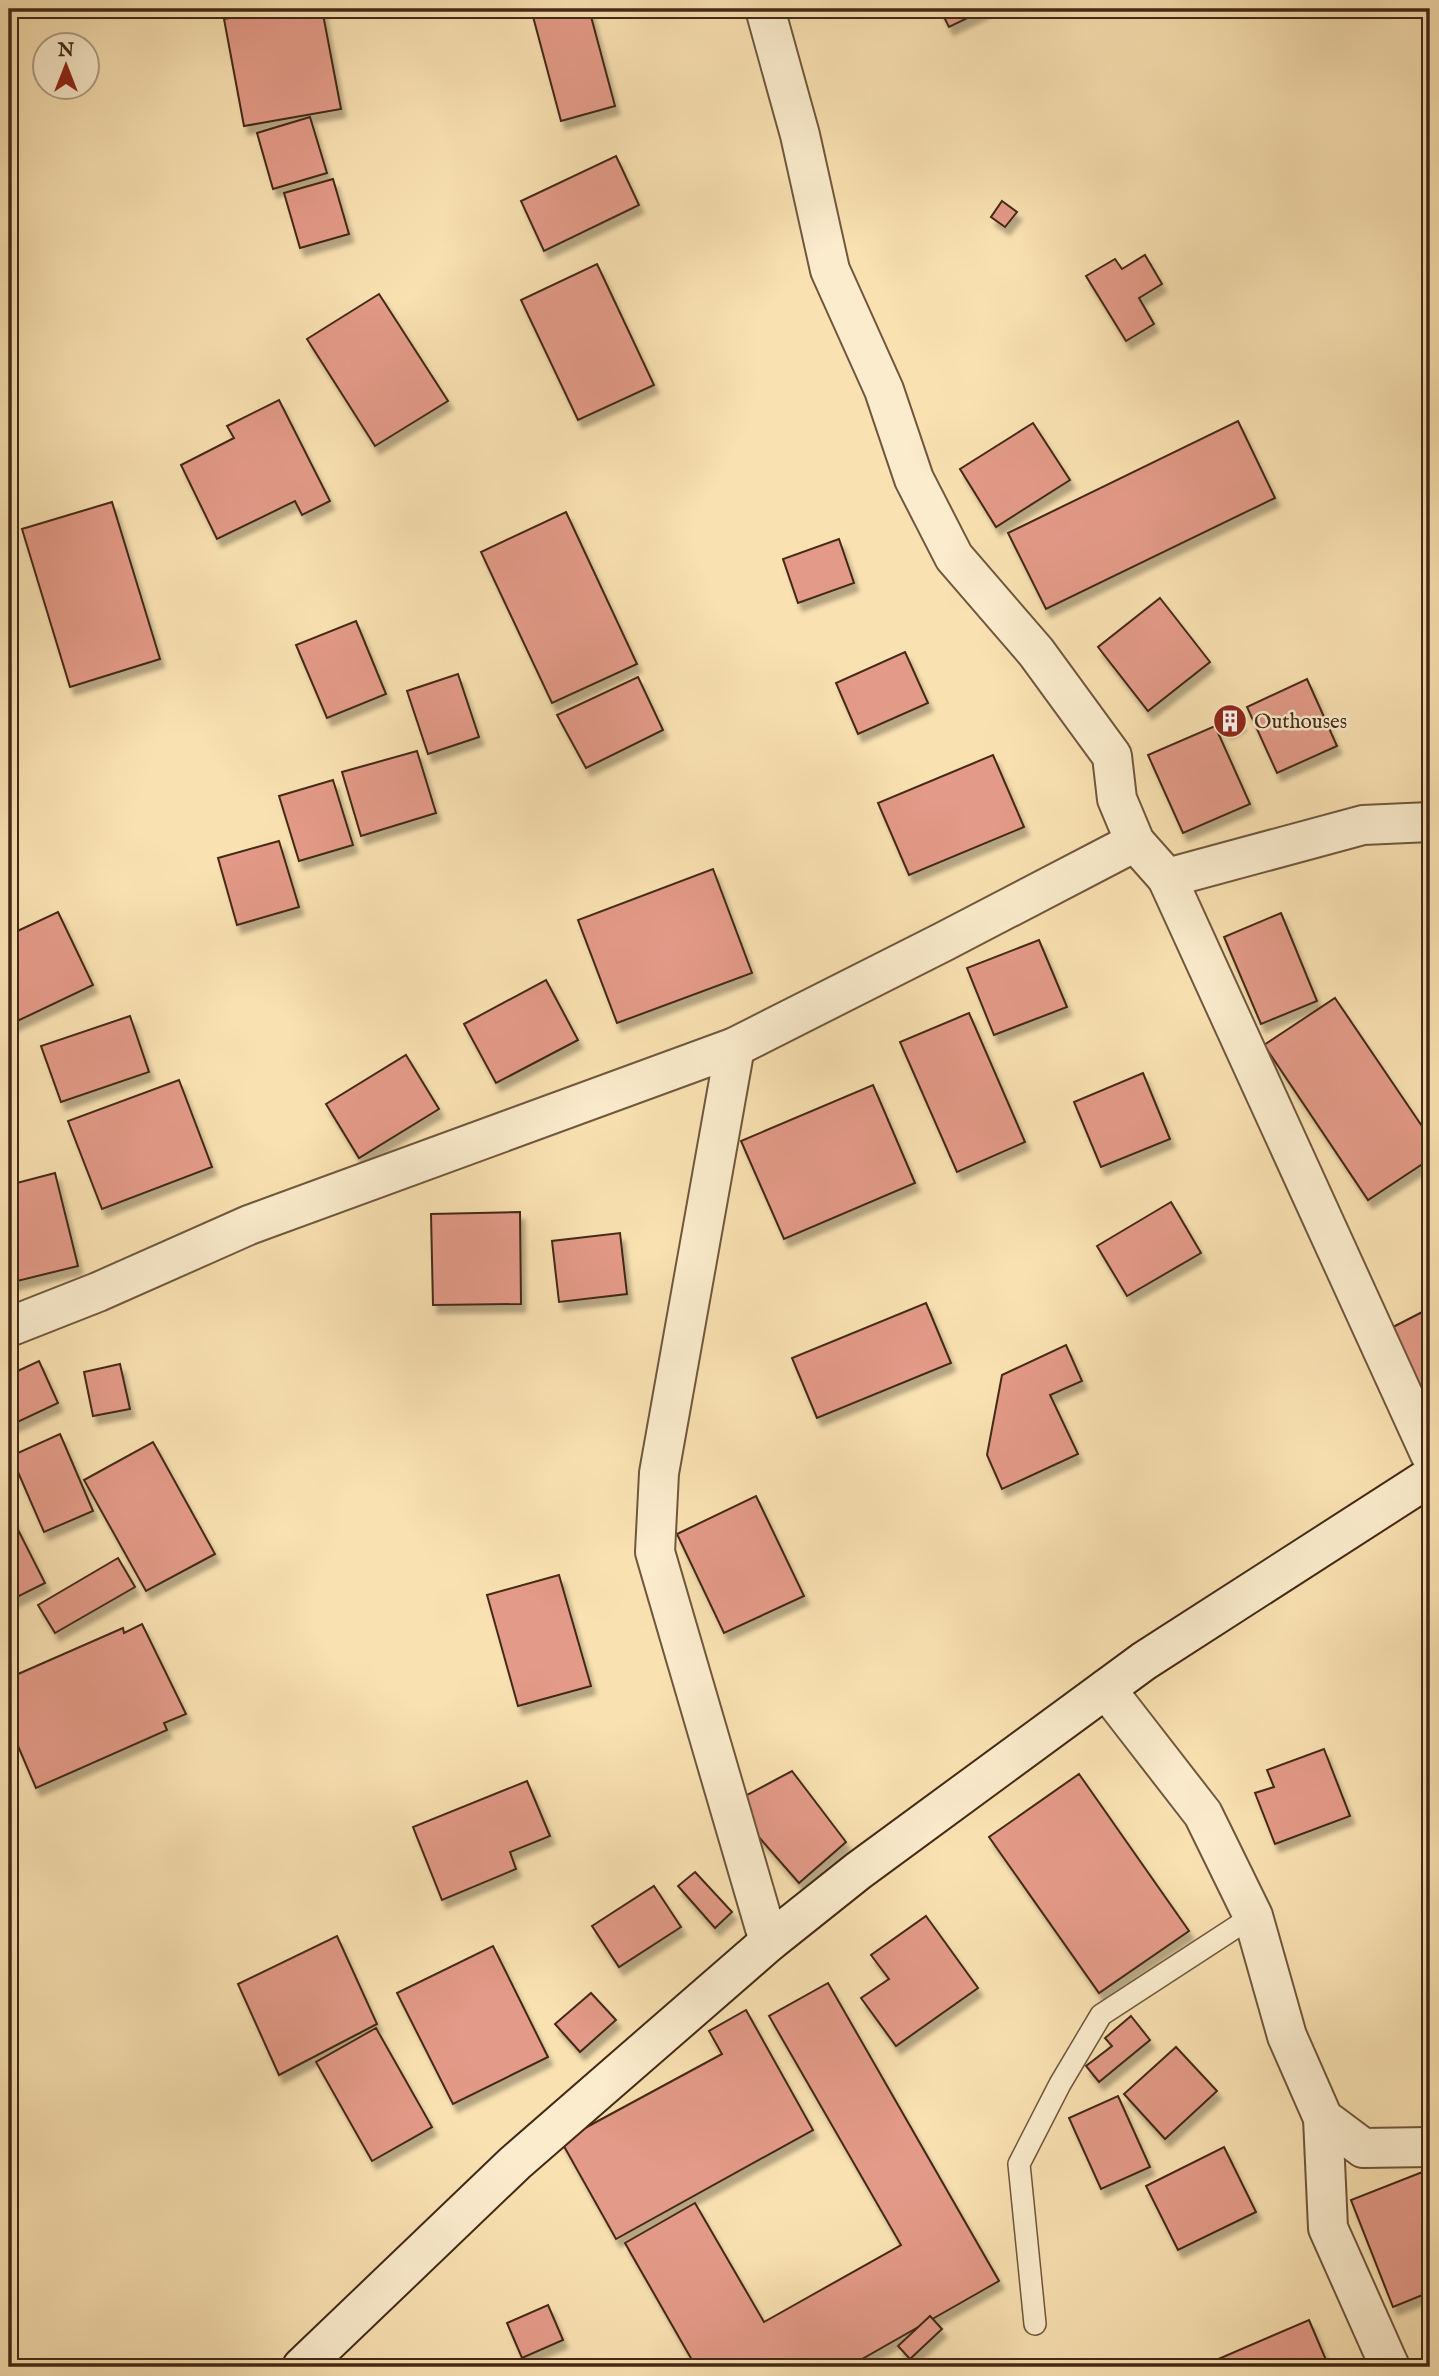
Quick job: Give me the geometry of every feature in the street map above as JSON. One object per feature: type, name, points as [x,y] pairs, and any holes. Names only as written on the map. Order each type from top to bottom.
[{"type":"street","points":[[765,9],[800,135],[831,270],[884,390],[914,479],[954,557],[1036,652],[1112,756],[1117,799],[1135,842],[1167,878],[1430,1454]]},
{"type":"street","points":[[1167,878],[1363,825],[1430,822]]},
{"type":"street","points":[[9,1327],[98,1292],[249,1225],[735,1047],[943,943],[1135,842]]},
{"type":"street","points":[[735,1047],[659,1474],[655,1552],[769,1942]]},
{"type":"street","points":[[302,2367],[516,2163],[769,1942],[869,1863],[1144,1661],[1430,1477]]},
{"type":"street","points":[[1106,1689],[1203,1814],[1253,1916],[1287,2036],[1323,2118],[1328,2228],[1390,2367]]},
{"type":"street","points":[[1323,2118],[1363,2148],[1430,2147]]},
{"type":"lane","points":[[1035,2324],[1019,2164],[1060,2084],[1101,2015],[1253,1916]]},
{"type":"building","points":[[278,9],[322,9],[341,109],[244,126],[224,19]]},
{"type":"building","points":[[531,9],[589,9],[615,106],[561,121]]},
{"type":"building","points":[[940,9],[986,9],[949,27]]},
{"type":"building","points":[[310,117],[327,173],[273,189],[257,133]]},
{"type":"building","points":[[616,156],[639,205],[544,251],[521,201]]},
{"type":"building","points":[[333,179],[349,234],[300,248],[284,193]]},
{"type":"building","points":[[1002,201],[1017,212],[1005,227],[991,217]]},
{"type":"building","points":[[1145,255],[1162,284],[1139,298],[1154,324],[1126,341],[1086,276],[1115,259],[1122,269]]},
{"type":"building","points":[[597,264],[654,385],[578,420],[521,300]]},
{"type":"building","points":[[379,294],[448,401],[375,446],[307,339]]},
{"type":"building","points":[[279,400],[330,501],[302,515],[295,501],[217,539],[181,465],[234,438],[227,426]]},
{"type":"building","points":[[1238,421],[1275,498],[1046,609],[1008,533]]},
{"type":"building","points":[[1033,423],[1070,480],[996,527],[960,469]]},
{"type":"building","points":[[112,502],[160,659],[70,687],[22,529]]},
{"type":"building","points":[[566,512],[637,664],[552,703],[481,552]]},
{"type":"building","points":[[839,539],[854,583],[798,603],[783,559]]},
{"type":"building","points":[[1160,598],[1210,662],[1148,711],[1098,647]]},
{"type":"building","points":[[356,621],[386,694],[327,718],[296,645]]},
{"type":"building","points":[[905,652],[928,703],[858,734],[836,683]]},
{"type":"building","points":[[458,674],[479,737],[428,754],[407,691]]},
{"type":"building","points":[[638,677],[663,730],[586,768],[557,715]]},
{"type":"building","points":[[1307,679],[1337,746],[1277,773],[1247,707]]},
{"type":"building","name":"Outhouses","points":[[1234,712],[1241,723],[1226,731],[1219,719]]},
{"type":"building","points":[[1215,726],[1250,804],[1183,833],[1148,755]]},
{"type":"building","points":[[417,751],[436,813],[361,836],[342,772]]},
{"type":"building","points":[[993,755],[1024,827],[909,875],[878,803]]},
{"type":"building","points":[[333,780],[353,845],[299,861],[279,796]]},
{"type":"building","points":[[279,841],[299,907],[237,925],[218,858]]},
{"type":"building","points":[[713,869],[752,973],[617,1023],[578,920]]},
{"type":"building","points":[[58,912],[93,985],[9,1025],[9,935]]},
{"type":"building","points":[[1281,913],[1317,1001],[1261,1024],[1224,937]]},
{"type":"building","points":[[1039,940],[1067,1007],[994,1035],[967,968]]},
{"type":"building","points":[[546,980],[578,1040],[496,1083],[464,1024]]},
{"type":"building","points":[[1335,998],[1430,1138],[1430,1159],[1368,1200],[1264,1045]]},
{"type":"building","points":[[969,1013],[1025,1142],[957,1172],[900,1042]]},
{"type":"building","points":[[130,1016],[149,1072],[61,1102],[41,1046]]},
{"type":"building","points":[[406,1055],[439,1109],[359,1158],[326,1104]]},
{"type":"building","points":[[1143,1073],[1170,1139],[1101,1167],[1074,1102]]},
{"type":"building","points":[[179,1080],[212,1167],[102,1209],[68,1121]]},
{"type":"building","points":[[873,1085],[915,1183],[784,1239],[741,1141]]},
{"type":"building","points":[[55,1173],[78,1266],[9,1283],[9,1185]]},
{"type":"building","points":[[1171,1202],[1201,1253],[1127,1296],[1097,1246]]},
{"type":"building","points":[[520,1212],[521,1304],[433,1305],[431,1214]]},
{"type":"building","points":[[620,1233],[627,1294],[559,1302],[552,1241]]},
{"type":"building","points":[[926,1303],[951,1363],[817,1418],[792,1358]]},
{"type":"building","points":[[1430,1308],[1430,1389],[1396,1406],[1362,1343]]},
{"type":"building","points":[[1066,1345],[1082,1381],[1050,1395],[1078,1454],[1002,1489],[987,1455],[1002,1375]]},
{"type":"building","points":[[39,1361],[58,1403],[9,1426],[9,1375]]},
{"type":"building","points":[[120,1364],[130,1409],[93,1416],[84,1372]]},
{"type":"building","points":[[60,1434],[93,1511],[44,1532],[11,1456]]},
{"type":"building","points":[[153,1442],[215,1554],[146,1591],[84,1480]]},
{"type":"building","points":[[756,1496],[804,1596],[724,1633],[677,1534]]},
{"type":"building","points":[[9,1512],[45,1583],[9,1601]]},
{"type":"building","points":[[118,1558],[135,1587],[55,1633],[38,1605]]},
{"type":"building","points":[[559,1575],[591,1686],[518,1706],[487,1595]]},
{"type":"building","points":[[142,1624],[186,1714],[164,1723],[167,1730],[36,1788],[9,1725],[9,1678],[123,1628],[124,1633]]},
{"type":"building","points":[[1324,1749],[1350,1816],[1275,1844],[1255,1793],[1274,1787],[1267,1770]]},
{"type":"building","points":[[792,1771],[846,1842],[799,1883],[730,1804]]},
{"type":"building","points":[[1079,1774],[1189,1931],[1099,1993],[989,1837]]},
{"type":"building","points":[[527,1781],[550,1836],[510,1852],[516,1869],[442,1900],[413,1827]]},
{"type":"building","points":[[695,1872],[732,1912],[715,1928],[678,1886]]},
{"type":"building","points":[[654,1886],[681,1927],[619,1967],[592,1926]]},
{"type":"building","points":[[926,1916],[978,1988],[896,2046],[861,1998],[889,1979],[871,1955]]},
{"type":"building","points":[[337,1936],[377,2024],[279,2075],[238,1984]]},
{"type":"building","points":[[493,1946],[548,2057],[453,2104],[397,1993]]},
{"type":"building","points":[[828,1983],[999,2281],[848,2367],[696,2367],[625,2243],[695,2203],[764,2322],[901,2245],[769,2016]]},
{"type":"building","points":[[591,1993],[616,2020],[580,2052],[555,2024]]},
{"type":"building","points":[[746,2010],[813,2130],[616,2239],[561,2141],[722,2054],[709,2031]]},
{"type":"building","points":[[1131,2016],[1150,2040],[1099,2082],[1086,2066],[1112,2046],[1105,2038]]},
{"type":"building","points":[[376,2028],[432,2127],[372,2161],[316,2062]]},
{"type":"building","points":[[1176,2047],[1217,2091],[1165,2139],[1124,2094]]},
{"type":"building","points":[[1118,2096],[1150,2167],[1101,2189],[1069,2118]]},
{"type":"building","points":[[1224,2147],[1256,2212],[1178,2250],[1146,2186]]},
{"type":"building","points":[[1430,2169],[1430,2292],[1393,2307],[1351,2200]]},
{"type":"building","points":[[548,2305],[563,2340],[522,2358],[507,2323]]},
{"type":"building","points":[[930,2316],[942,2329],[910,2359],[898,2346]]},
{"type":"building","points":[[1309,2320],[1329,2367],[1211,2367],[1209,2363]]},
{"type":"place","name":"Outhouses","points":[[1230,721]]}]
